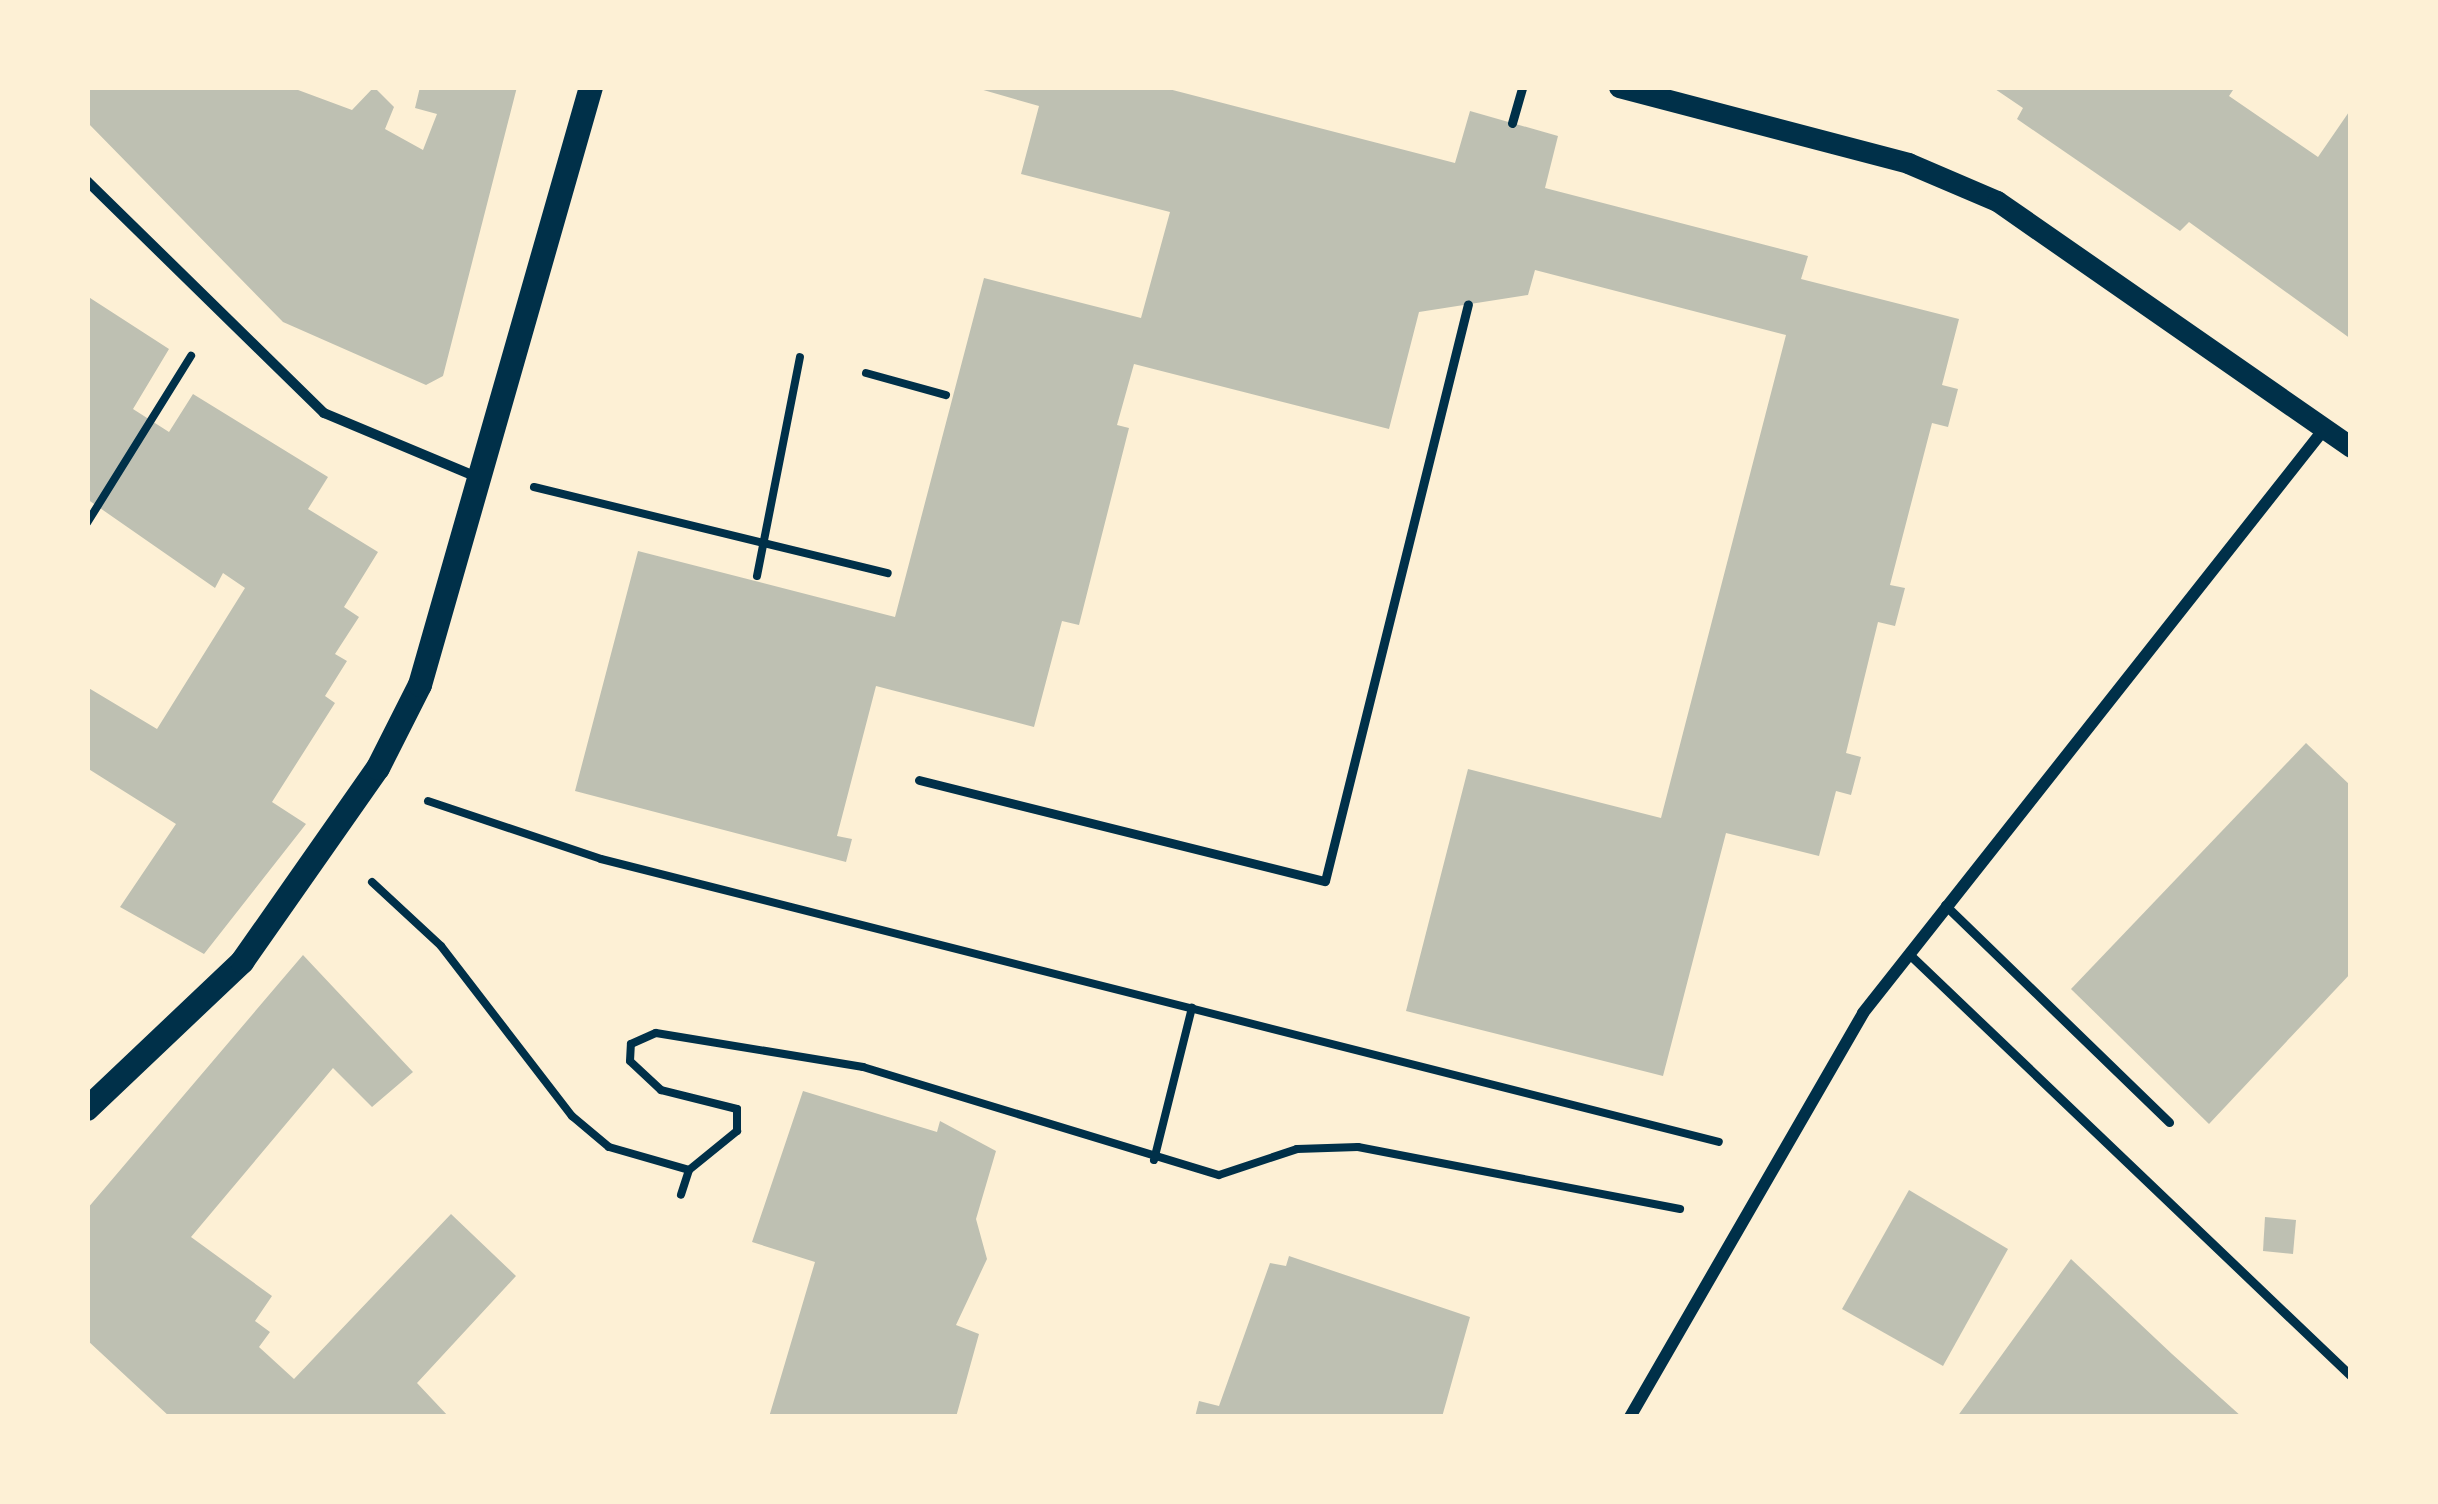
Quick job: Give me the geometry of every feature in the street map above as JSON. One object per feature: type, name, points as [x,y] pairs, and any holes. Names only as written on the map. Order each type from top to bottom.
[{"type":"main road","points":[[87,1109],[242,962],[329,843],[420,685],[591,87]]},
{"type":"street","points":[[1619,87],[1907,163],[1997,201],[2351,447]]},
{"type":"street","points":[[87,181],[217,317],[324,413],[477,477]]},
{"type":"street","points":[[1630,1417],[1908,952],[2325,428]]},
{"type":"lane","points":[[1512,124],[1522,87]]},
{"type":"lane","points":[[919,780],[1325,881],[1468,304]]},
{"type":"lane","points":[[1945,905],[2169,1122]]},
{"type":"lane","points":[[1908,952],[2351,1376]]},
{"type":"path","points":[[87,523],[217,317]]},
{"type":"path","points":[[757,576],[800,357]]},
{"type":"path","points":[[866,373],[946,394]]},
{"type":"path","points":[[477,477],[766,540],[888,573]]},
{"type":"path","points":[[445,812],[1719,1142]]},
{"type":"path","points":[[329,843],[441,946],[572,1116],[609,1148],[689,1170]]},
{"type":"path","points":[[1154,1160],[1192,1008]]},
{"type":"path","points":[[681,1195],[689,1170],[737,1131],[737,1109],[661,1090],[630,1061],[632,1044],[656,1033],[863,1066],[1154,1160],[1219,1174],[1297,1149],[1358,1147],[1680,1209]]},
{"type":"building","points":[[87,87],[290,87],[352,110],[374,87],[394,107],[385,129],[423,150],[437,114],[415,108],[420,87],[517,87],[443,376],[426,385],[283,322],[87,122]]},
{"type":"building","points":[[973,87],[1161,87],[1455,163],[1470,111],[1558,136],[1545,188],[1808,256],[1801,279],[1959,319],[1942,385],[1958,389],[1948,427],[1932,423],[1890,585],[1905,588],[1895,626],[1878,622],[1846,753],[1861,757],[1851,795],[1836,791],[1819,856],[1726,833],[1663,1076],[1406,1011],[1468,769],[1661,818],[1786,335],[1535,270],[1528,295],[1419,312],[1389,429],[1134,364],[1117,425],[1129,428],[1079,625],[1062,621],[1034,727],[876,686],[837,836],[852,839],[846,862],[575,791],[638,551],[895,617],[984,278],[1141,318],[1170,212],[1021,174],[1039,106]]},
{"type":"building","points":[[1992,87],[2235,87],[2229,96],[2318,157],[2351,109],[2351,339],[2189,222],[2180,231],[2017,119],[2023,108]]},
{"type":"building","points":[[87,296],[169,349],[133,409],[169,432],[193,394],[328,477],[308,509],[378,552],[344,607],[359,617],[335,654],[347,661],[325,696],[335,703],[272,802],[306,824],[204,954],[120,907],[176,824],[87,768],[87,687],[157,729],[245,588],[223,573],[215,588],[87,499]]},
{"type":"building","points":[[2306,743],[2351,786],[2351,973],[2209,1124],[2071,989]]},
{"type":"building","points":[[303,955],[413,1072],[372,1107],[333,1068],[191,1237],[272,1296],[255,1321],[270,1332],[259,1347],[294,1379],[451,1214],[516,1276],[417,1383],[449,1417],[170,1417],[87,1340],[87,1209]]},
{"type":"building","points":[[803,1091],[937,1132],[940,1121],[996,1151],[976,1219],[987,1259],[956,1325],[979,1334],[956,1417],[769,1417],[815,1262],[752,1242]]},
{"type":"building","points":[[1909,1190],[2008,1249],[1943,1366],[1842,1309]]},
{"type":"building","points":[[2265,1217],[2296,1220],[2293,1254],[2263,1251]]},
{"type":"building","points":[[1289,1256],[1470,1317],[1442,1417],[1195,1417],[1199,1401],[1219,1406],[1270,1263],[1286,1266]]},
{"type":"building","points":[[2071,1259],[2172,1354],[2242,1417],[1957,1417]]}]
